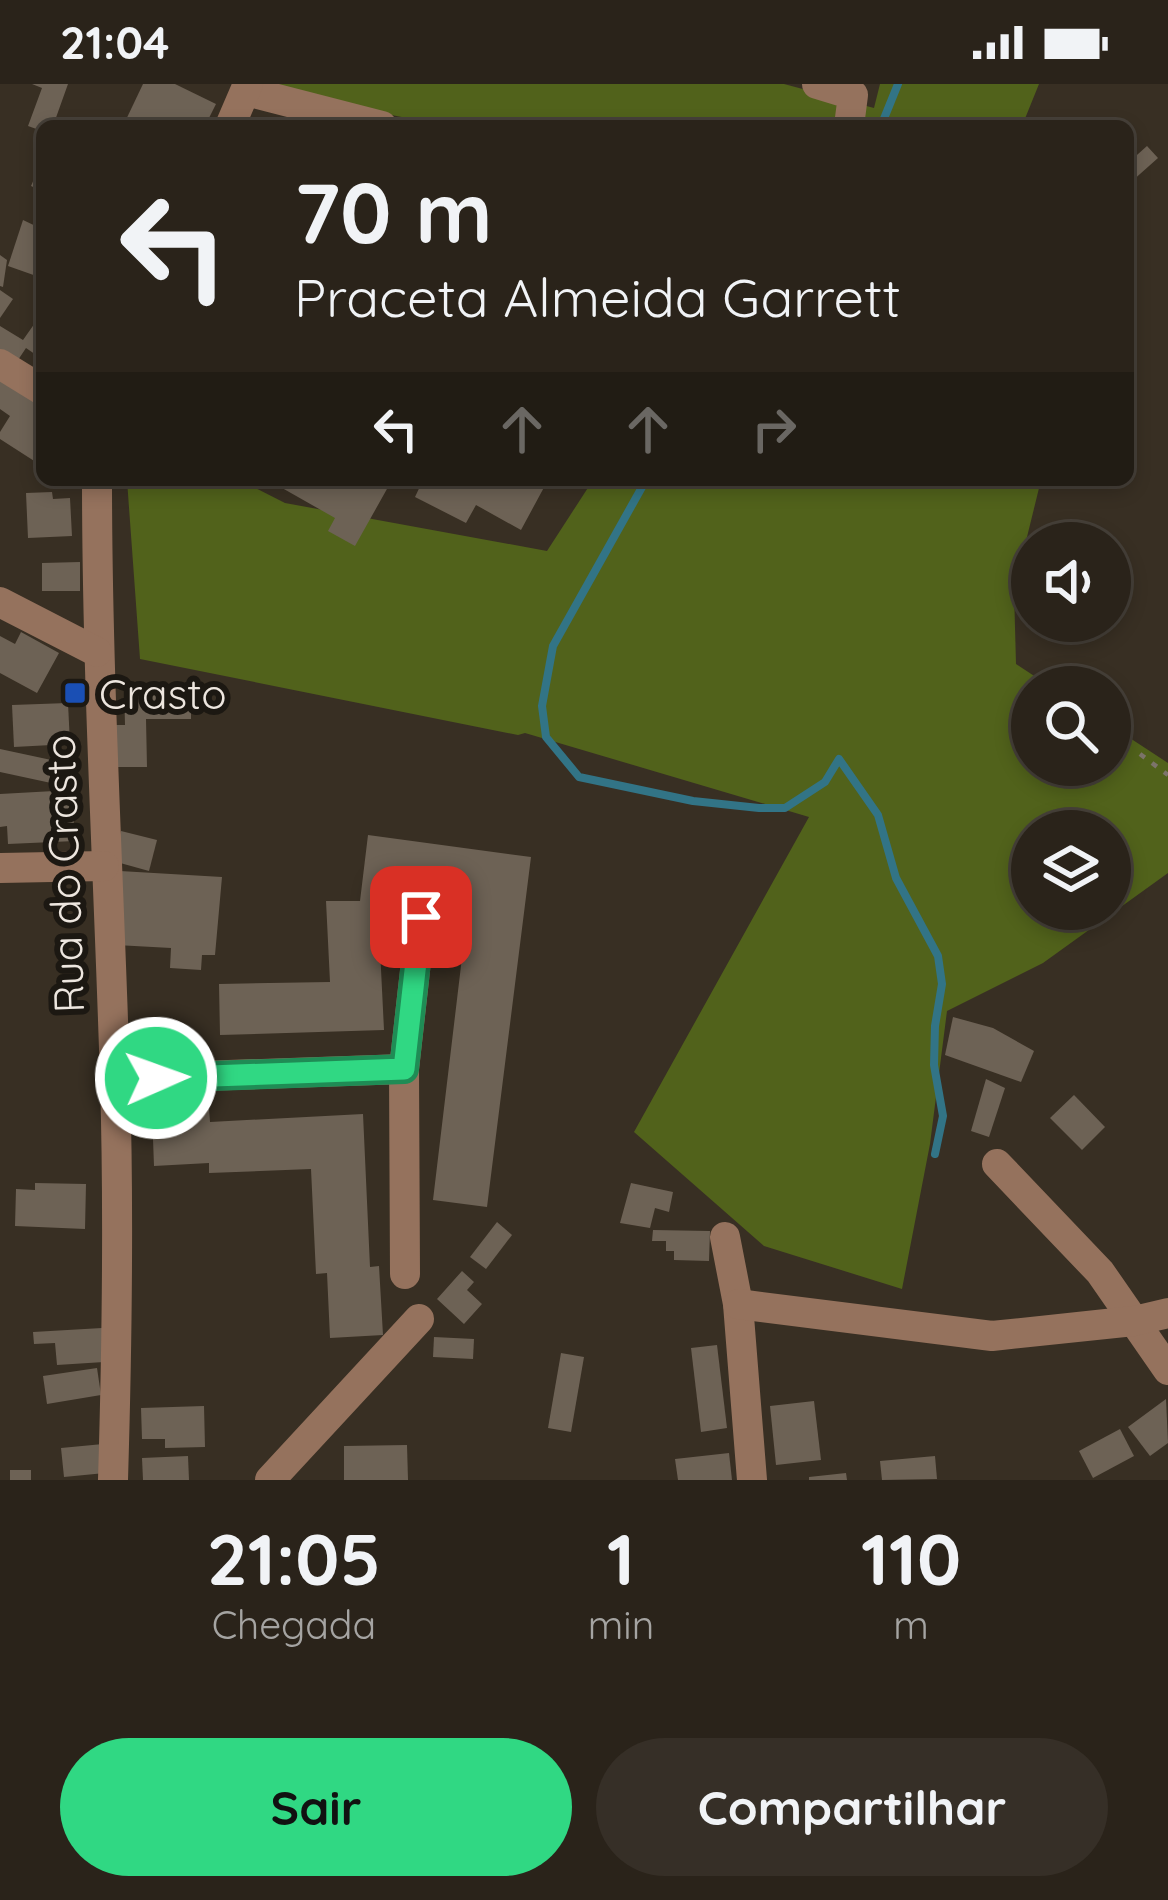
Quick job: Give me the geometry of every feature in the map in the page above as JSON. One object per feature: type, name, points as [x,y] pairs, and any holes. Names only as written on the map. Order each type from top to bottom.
[{"type":"street","points":[[817,84],[853,95],[850,120]]},
{"type":"street","points":[[233,120],[247,87],[361,120]]},
{"type":"street","points":[[0,364],[36,386]]},
{"type":"street","name":"Rua do Crasto","points":[[97,486],[97,652],[115,1079],[118,1318],[113,1480]]},
{"type":"street","points":[[0,602],[97,652]]},
{"type":"street","points":[[0,868],[104,866]]},
{"type":"street","points":[[405,1274],[404,1069],[421,917]]},
{"type":"street","points":[[115,1079],[404,1069]]},
{"type":"street","points":[[997,1164],[1100,1273],[1168,1370]]},
{"type":"street","points":[[725,1237],[739,1304],[752,1480]]},
{"type":"street","points":[[739,1304],[992,1336],[1168,1313]]},
{"type":"street","points":[[270,1480],[419,1319]]},
{"type":"path","points":[[1140,754],[1168,775]]},
{"type":"green space","points":[[279,84],[784,84],[874,108],[880,84],[1039,84],[1024,120],[417,120],[278,93]]},
{"type":"green space","points":[[127,486],[252,486],[285,503],[547,551],[589,486],[1040,486],[1031,522],[1011,522],[1011,642],[1015,642],[1019,666],[1011,666],[1011,786],[1131,786],[1131,739],[1168,763],[1168,873],[1131,900],[1131,810],[1011,810],[1011,930],[1089,930],[1043,963],[947,1011],[930,1144],[902,1289],[764,1246],[634,1132],[809,817],[525,733],[140,659]]},
{"type":"building","points":[[32,84],[68,84],[55,120],[36,120],[36,129],[28,126],[42,88]]},
{"type":"building","points":[[143,84],[175,84],[216,104],[208,120],[126,120]]},
{"type":"building","points":[[1147,146],[1158,158],[1134,179],[1134,158]]},
{"type":"building","points":[[23,220],[36,226],[36,276],[8,266]]},
{"type":"building","points":[[0,255],[7,260],[3,287],[0,286]]},
{"type":"building","points":[[0,290],[13,299],[0,318]]},
{"type":"building","points":[[36,322],[36,355],[26,348],[14,366],[0,356],[0,326],[23,340]]},
{"type":"building","points":[[0,373],[36,397],[36,462],[0,439],[10,416],[0,409]]},
{"type":"building","points":[[279,486],[389,486],[355,546],[328,531],[335,518]]},
{"type":"building","points":[[420,486],[545,486],[521,530],[476,505],[466,523],[415,497]]},
{"type":"building","points":[[52,492],[53,499],[70,498],[72,536],[28,538],[26,493]]},
{"type":"building","points":[[80,562],[80,591],[42,591],[42,563]]},
{"type":"building","points":[[21,632],[59,653],[37,693],[0,673],[0,636],[15,644]]},
{"type":"building","points":[[124,685],[191,685],[191,719],[146,719],[147,767],[116,767],[116,725],[125,725]]},
{"type":"building","points":[[68,703],[70,744],[14,747],[12,705]]},
{"type":"building","points":[[0,749],[70,764],[65,786],[0,772]]},
{"type":"building","points":[[72,790],[75,841],[8,844],[7,826],[0,827],[0,794]]},
{"type":"building","points":[[121,831],[157,840],[149,871],[113,861]]},
{"type":"building","points":[[368,835],[531,857],[487,1207],[433,1200],[469,899],[377,888],[384,1030],[220,1035],[219,984],[330,982],[326,901],[360,901]]},
{"type":"building","points":[[120,871],[222,877],[215,955],[202,955],[201,970],[170,968],[171,948],[116,945]]},
{"type":"building","points":[[953,1017],[993,1028],[1034,1051],[1021,1082],[945,1055]]},
{"type":"building","points":[[986,1079],[1005,1088],[989,1137],[971,1131]]},
{"type":"building","points":[[1074,1095],[1105,1127],[1082,1150],[1050,1118]]},
{"type":"building","points":[[209,1109],[210,1122],[363,1114],[370,1267],[379,1266],[383,1335],[330,1338],[327,1273],[316,1274],[311,1169],[209,1173],[209,1163],[154,1166],[152,1112]]},
{"type":"building","points":[[35,1183],[86,1184],[85,1229],[15,1226],[16,1189],[35,1190]]},
{"type":"building","points":[[631,1183],[673,1192],[669,1212],[655,1208],[650,1228],[620,1223]]},
{"type":"building","points":[[497,1222],[512,1235],[486,1269],[470,1257]]},
{"type":"building","points":[[653,1230],[710,1231],[709,1261],[674,1260],[674,1251],[666,1251],[666,1241],[652,1241]]},
{"type":"building","points":[[462,1271],[474,1282],[467,1290],[482,1304],[464,1324],[437,1299]]},
{"type":"building","points":[[102,1328],[104,1362],[57,1365],[55,1343],[34,1344],[33,1332]]},
{"type":"building","points":[[434,1337],[474,1339],[473,1359],[433,1357]]},
{"type":"building","points":[[717,1345],[727,1428],[701,1432],[691,1348]]},
{"type":"building","points":[[561,1353],[584,1357],[571,1432],[548,1428]]},
{"type":"building","points":[[97,1368],[101,1395],[47,1404],[43,1376]]},
{"type":"building","points":[[1166,1399],[1168,1443],[1150,1456],[1128,1427]]},
{"type":"building","points":[[814,1401],[821,1460],[776,1465],[770,1406]]},
{"type":"building","points":[[204,1406],[205,1447],[165,1448],[165,1439],[142,1439],[141,1408]]},
{"type":"building","points":[[1120,1429],[1134,1456],[1093,1478],[1079,1451]]},
{"type":"building","points":[[103,1444],[105,1473],[64,1477],[61,1448]]},
{"type":"building","points":[[407,1445],[408,1480],[344,1480],[344,1446]]},
{"type":"building","points":[[729,1453],[732,1480],[678,1480],[675,1459]]},
{"type":"building","points":[[188,1456],[189,1480],[143,1480],[142,1458]]},
{"type":"building","points":[[935,1456],[937,1479],[882,1480],[880,1461]]},
{"type":"building","points":[[10,1470],[31,1470],[31,1480],[10,1480]]},
{"type":"building","points":[[846,1473],[847,1480],[809,1480],[809,1477]]},
{"type":"waterway","points":[[883,120],[898,84]]},
{"type":"waterway","points":[[643,486],[553,646],[542,706],[546,737],[579,777],[693,801],[759,808],[785,808],[825,782],[839,759],[878,815],[896,878],[938,956],[942,984],[934,1065],[943,1116],[935,1154]]},
{"type":"place","name":"Crasto","points":[[75,693]]},
{"type":"route","points":[[156,1078],[404,1069],[421,917]]}]
